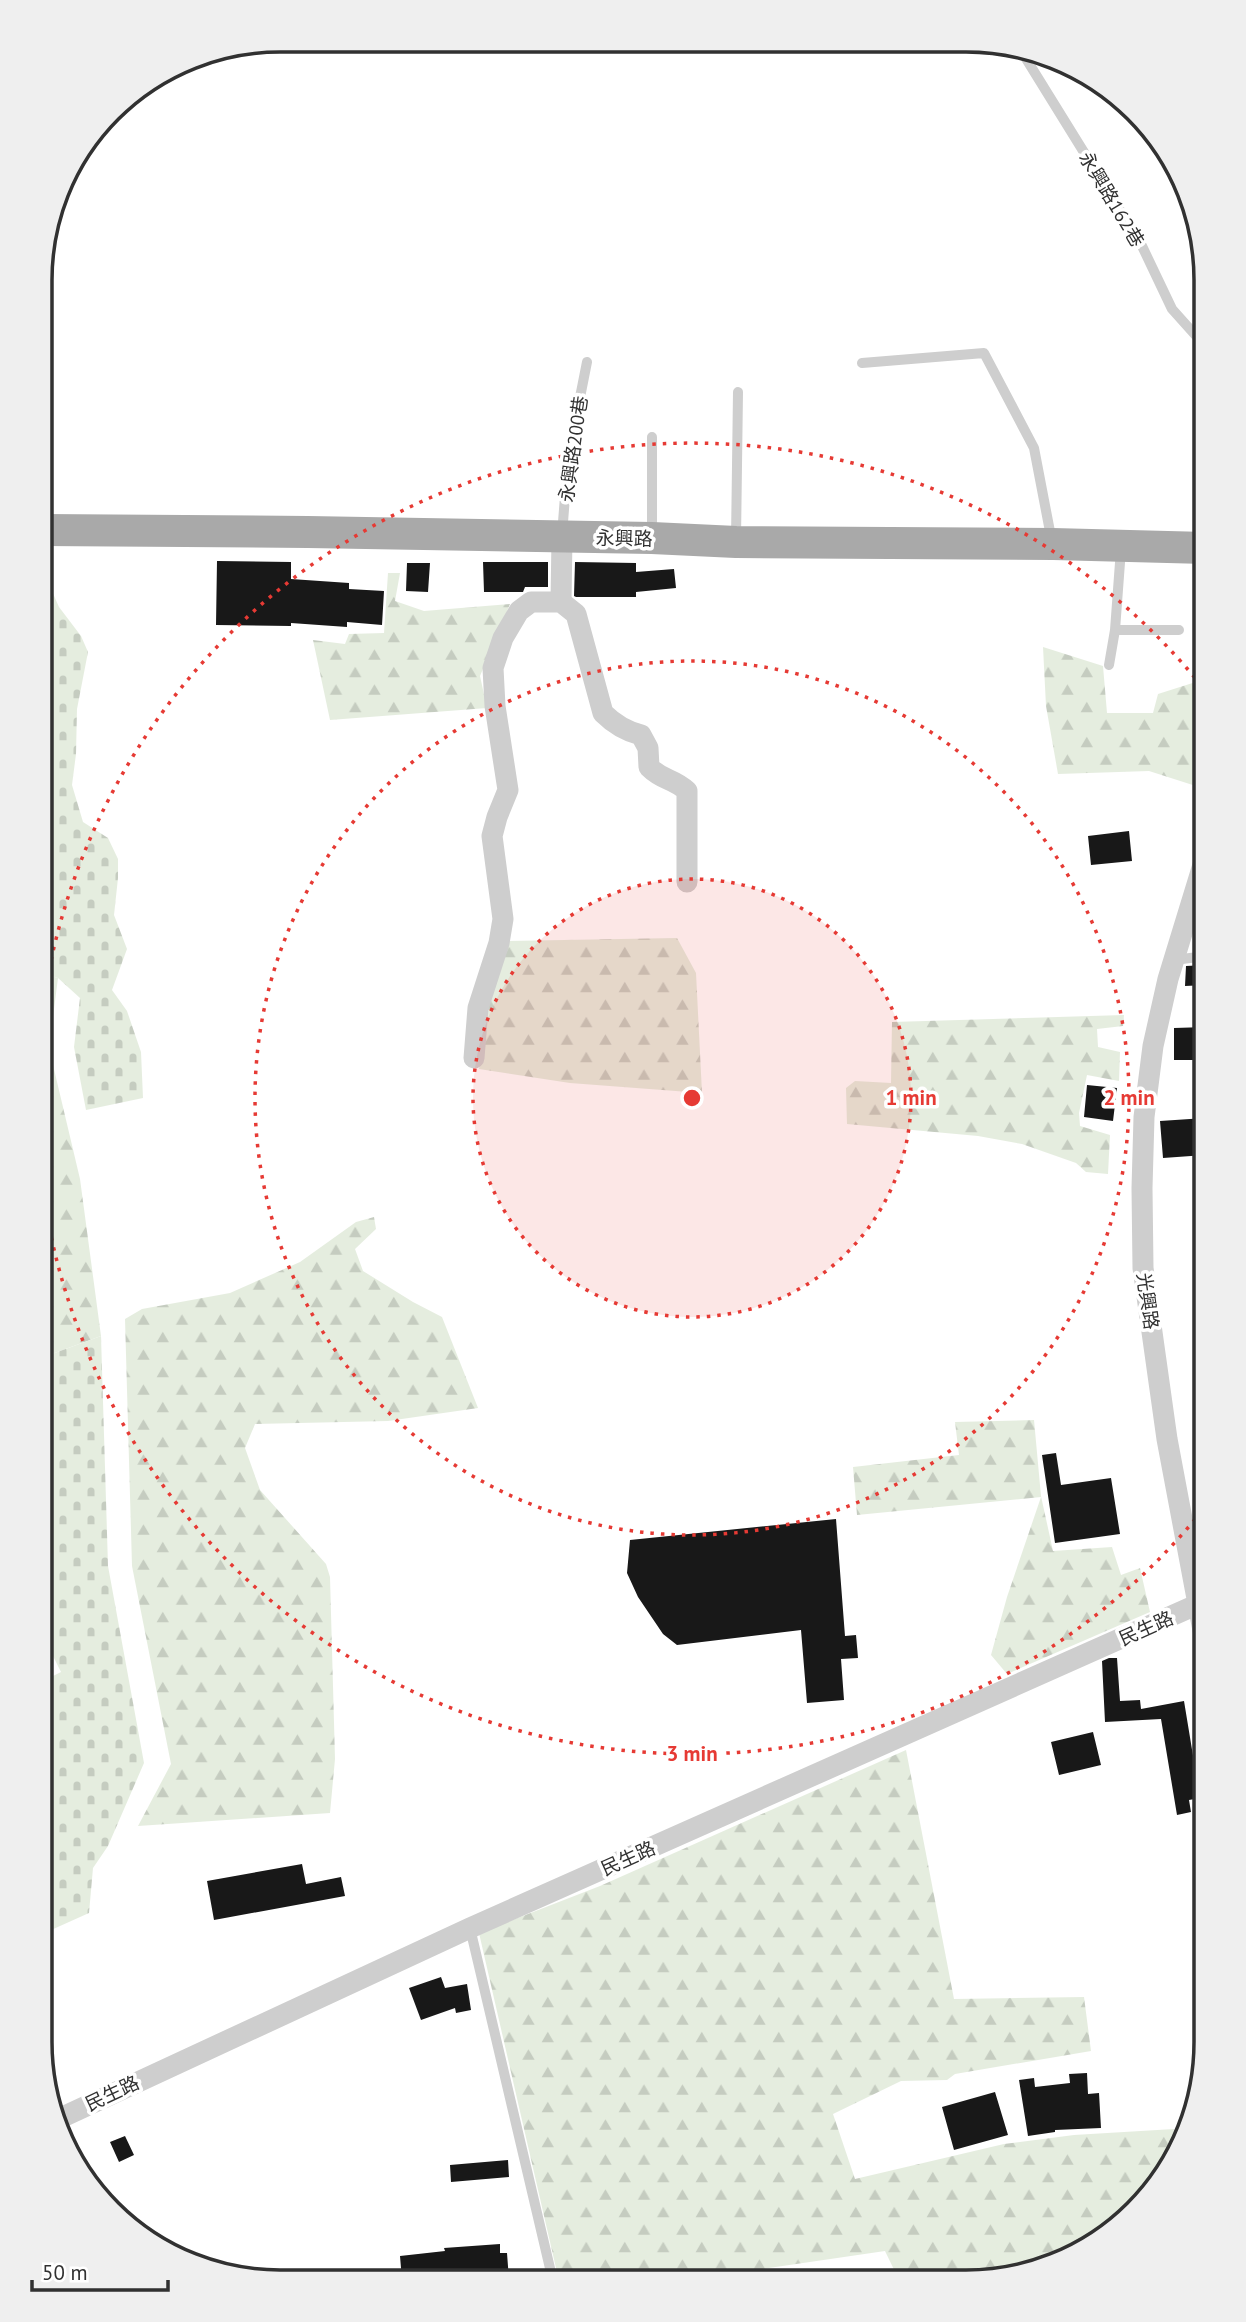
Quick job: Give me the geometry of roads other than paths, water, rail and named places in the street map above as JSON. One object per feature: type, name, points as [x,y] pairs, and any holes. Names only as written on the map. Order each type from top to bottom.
[{"type":"main road","name":"永興路","points":[[52,530],[1194,548]]},
{"type":"street","points":[[561,602],[562,537]]},
{"type":"street","points":[[474,1058],[478,1008],[499,943],[503,919],[492,836],[509,790],[495,706],[493,668],[503,638],[519,611],[531,603],[561,602],[576,614],[603,713],[614,724],[640,735],[648,748],[649,767],[658,776],[679,783],[687,791],[687,882]]},
{"type":"street","points":[[1174,960],[1194,896]]},
{"type":"street","name":"光興路","points":[[1174,960],[1153,1046],[1144,1117],[1143,1268],[1167,1439],[1193,1562]]},
{"type":"street","name":"民生路","points":[[65,2116],[470,1928],[1193,1607]]},
{"type":"lane","name":"永興路162巷","points":[[1028,62],[1142,246],[1172,309],[1194,334]]},
{"type":"lane","points":[[862,363],[984,353],[1034,448],[1053,544]]},
{"type":"lane","name":"永興路200巷","points":[[562,537],[568,458],[587,362]]},
{"type":"lane","points":[[736,542],[738,393]]},
{"type":"lane","points":[[652,437],[652,538]]},
{"type":"lane","points":[[1109,665],[1115,630],[1121,546]]},
{"type":"lane","points":[[1115,630],[1180,630]]},
{"type":"lane","points":[[1174,960],[1194,958]]},
{"type":"lane","points":[[470,1928],[550,2270]]}]
